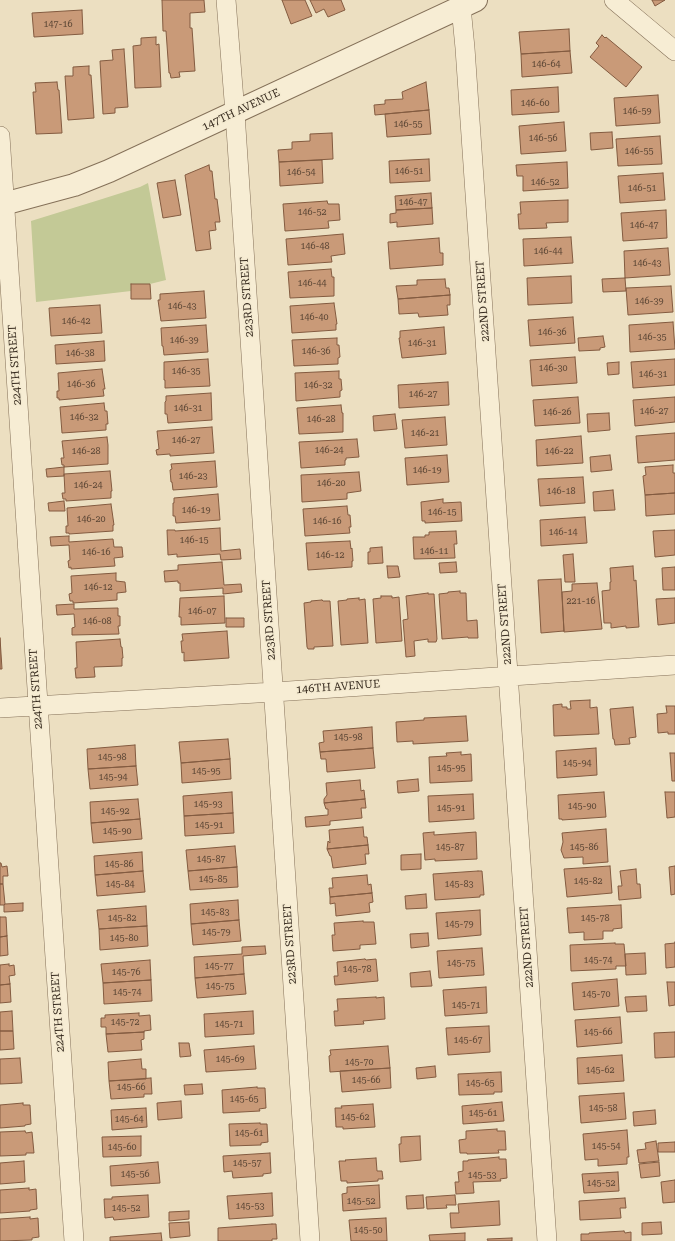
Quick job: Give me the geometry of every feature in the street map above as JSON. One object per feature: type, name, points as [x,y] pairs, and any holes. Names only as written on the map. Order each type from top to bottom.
[{"type":"street","name":"223RD STREET","points":[[226,0],[235,113],[310,1241]]},
{"type":"street","points":[[614,0],[675,51]]},
{"type":"street","name":"147TH AVENUE","points":[[2,204],[74,185],[110,171],[468,4]]},
{"type":"street","name":"222ND STREET","points":[[468,4],[465,42],[547,1241]]},
{"type":"street","name":"224TH STREET","points":[[0,136],[2,204],[74,1241]]},
{"type":"street","name":"146TH AVENUE","points":[[0,708],[274,692],[675,665]]},
{"type":"green space","points":[[148,183],[166,280],[150,284],[131,284],[131,291],[36,302],[31,221],[140,187]]},
{"type":"building","points":[[162,0],[204,0],[205,12],[190,13],[190,28],[192,28],[195,71],[179,72],[180,77],[171,78],[169,73],[166,31],[163,31]]},
{"type":"building","points":[[282,0],[305,0],[312,16],[291,24]]},
{"type":"building","points":[[310,0],[341,0],[345,10],[328,17],[324,9],[316,13]]},
{"type":"building","points":[[652,0],[665,0],[655,6]]},
{"type":"building","points":[[82,10],[83,34],[34,37],[32,13]]},
{"type":"building","points":[[569,29],[570,51],[521,54],[519,32]]},
{"type":"building","points":[[602,35],[642,67],[626,87],[590,57],[599,46],[596,43]]},
{"type":"building","points":[[156,37],[156,45],[159,44],[161,87],[135,88],[133,46],[141,45],[141,38]]},
{"type":"building","points":[[124,49],[128,107],[115,108],[115,113],[103,114],[100,61],[113,60],[112,50]]},
{"type":"building","points":[[570,51],[572,73],[522,77],[521,54]]},
{"type":"building","points":[[89,66],[94,118],[68,120],[65,76],[73,76],[73,67]]},
{"type":"building","points":[[57,82],[59,90],[62,133],[36,134],[33,92],[36,92],[35,83]]},
{"type":"building","points":[[426,82],[429,110],[375,115],[374,105],[385,104],[385,100],[403,99],[402,92]]},
{"type":"building","points":[[558,87],[559,112],[512,115],[511,90]]},
{"type":"building","points":[[658,95],[660,123],[616,126],[614,98]]},
{"type":"building","points":[[429,110],[431,134],[387,137],[385,114]]},
{"type":"building","points":[[564,122],[566,151],[521,154],[519,126]]},
{"type":"building","points":[[612,132],[613,148],[591,150],[590,133]]},
{"type":"building","points":[[332,133],[333,159],[279,162],[278,150],[292,149],[292,142],[310,141],[310,134]]},
{"type":"building","points":[[660,136],[662,164],[618,166],[616,139]]},
{"type":"building","points":[[429,159],[430,181],[390,183],[389,161]]},
{"type":"building","points":[[322,160],[323,183],[280,186],[279,162]]},
{"type":"building","points":[[567,162],[568,188],[523,191],[523,176],[517,176],[516,165]]},
{"type":"building","points":[[209,165],[210,171],[212,171],[215,199],[217,199],[220,222],[215,222],[216,230],[209,231],[211,249],[196,251],[185,175]]},
{"type":"building","points":[[663,173],[665,200],[620,203],[618,176]]},
{"type":"building","points":[[175,180],[181,215],[163,218],[157,183]]},
{"type":"building","points":[[431,193],[432,208],[396,210],[395,196]]},
{"type":"building","points":[[568,200],[568,222],[546,223],[547,228],[519,229],[518,214],[521,214],[520,202]]},
{"type":"building","points":[[327,201],[328,204],[339,204],[340,220],[328,221],[329,228],[285,231],[283,204]]},
{"type":"building","points":[[432,208],[433,224],[397,227],[397,222],[390,223],[390,214],[396,213],[396,210]]},
{"type":"building","points":[[666,210],[667,238],[623,241],[621,213]]},
{"type":"building","points":[[343,234],[345,254],[331,256],[332,262],[288,265],[286,239]]},
{"type":"building","points":[[571,237],[573,263],[524,266],[523,239]]},
{"type":"building","points":[[439,238],[440,253],[443,253],[443,265],[390,269],[388,242]]},
{"type":"building","points":[[668,248],[670,275],[625,278],[624,251]]},
{"type":"building","points":[[331,269],[332,277],[334,277],[334,296],[290,298],[288,272]]},
{"type":"building","points":[[571,276],[572,303],[528,305],[527,278]]},
{"type":"building","points":[[625,278],[626,291],[603,292],[602,279]]},
{"type":"building","points":[[445,279],[446,288],[449,288],[450,295],[398,299],[396,286],[417,285],[417,280]]},
{"type":"building","points":[[131,284],[150,284],[151,299],[131,299]]},
{"type":"building","points":[[671,286],[673,312],[628,315],[626,288]]},
{"type":"building","points":[[204,291],[206,318],[161,321],[158,300],[160,300],[160,294]]},
{"type":"building","points":[[450,295],[450,305],[447,305],[448,315],[419,317],[418,313],[399,314],[398,299]]},
{"type":"building","points":[[334,303],[337,324],[336,330],[292,333],[290,306]]},
{"type":"building","points":[[100,305],[102,333],[51,336],[49,308]]},
{"type":"building","points":[[573,317],[575,343],[530,346],[528,320]]},
{"type":"building","points":[[673,322],[675,349],[630,352],[629,325]]},
{"type":"building","points":[[206,325],[208,352],[164,355],[161,328]]},
{"type":"building","points":[[444,327],[446,354],[402,358],[399,338],[400,331]]},
{"type":"building","points":[[603,336],[605,347],[600,348],[600,350],[579,351],[578,338]]},
{"type":"building","points":[[337,338],[340,357],[338,358],[338,364],[294,366],[292,340]]},
{"type":"building","points":[[104,341],[105,361],[56,364],[55,345]]},
{"type":"building","points":[[575,357],[577,383],[532,386],[530,360]]},
{"type":"building","points":[[208,359],[210,386],[165,388],[164,362]]},
{"type":"building","points":[[675,359],[675,385],[633,388],[631,362]]},
{"type":"building","points":[[619,362],[619,374],[608,375],[607,363]]},
{"type":"building","points":[[102,369],[105,389],[103,389],[104,396],[59,400],[59,398],[57,398],[57,391],[59,391],[58,373]]},
{"type":"building","points":[[339,371],[339,379],[341,379],[342,390],[340,391],[340,397],[296,401],[295,373]]},
{"type":"building","points":[[448,382],[449,405],[399,408],[398,385]]},
{"type":"building","points":[[211,393],[212,420],[168,423],[167,414],[165,414],[166,396]]},
{"type":"building","points":[[578,397],[580,423],[535,426],[533,400]]},
{"type":"building","points":[[675,397],[675,422],[635,426],[633,400]]},
{"type":"building","points":[[104,403],[105,411],[107,411],[108,424],[106,424],[106,430],[62,433],[60,407]]},
{"type":"building","points":[[341,405],[343,413],[343,432],[299,434],[297,408]]},
{"type":"building","points":[[609,413],[610,430],[588,432],[587,414]]},
{"type":"building","points":[[395,414],[397,429],[374,431],[373,416]]},
{"type":"building","points":[[445,417],[447,445],[405,448],[402,420]]},
{"type":"building","points":[[212,427],[214,453],[170,456],[170,454],[157,455],[156,450],[159,449],[157,431]]},
{"type":"building","points":[[675,433],[675,460],[638,463],[636,436]]},
{"type":"building","points":[[581,436],[583,463],[537,466],[536,440]]},
{"type":"building","points":[[107,437],[108,464],[64,467],[64,465],[62,465],[61,458],[64,458],[62,441]]},
{"type":"building","points":[[357,439],[359,457],[346,458],[345,465],[301,468],[299,442]]},
{"type":"building","points":[[447,455],[449,482],[407,485],[405,458]]},
{"type":"building","points":[[610,455],[612,470],[591,472],[590,457]]},
{"type":"building","points":[[215,461],[217,487],[173,490],[170,470],[172,469],[171,464]]},
{"type":"building","points":[[673,465],[673,473],[675,473],[675,493],[645,495],[643,476],[646,475],[645,467]]},
{"type":"building","points":[[64,467],[64,476],[47,477],[46,469]]},
{"type":"building","points":[[110,471],[112,491],[111,498],[66,501],[66,499],[63,499],[62,493],[65,493],[64,474]]},
{"type":"building","points":[[359,472],[361,491],[347,493],[347,499],[302,502],[301,475]]},
{"type":"building","points":[[583,477],[585,503],[540,506],[538,479]]},
{"type":"building","points":[[613,490],[615,510],[594,511],[593,492]]},
{"type":"building","points":[[675,493],[675,514],[646,516],[645,495]]},
{"type":"building","points":[[218,494],[220,520],[176,523],[175,516],[173,516],[174,498]]},
{"type":"building","points":[[443,499],[443,503],[461,502],[462,521],[425,523],[425,521],[422,521],[421,502]]},
{"type":"building","points":[[64,501],[65,511],[49,511],[48,503]]},
{"type":"building","points":[[111,504],[114,525],[113,531],[66,533],[66,526],[68,526],[67,508]]},
{"type":"building","points":[[347,506],[348,515],[350,515],[350,533],[305,536],[303,509]]},
{"type":"building","points":[[585,517],[587,543],[541,546],[540,520]]},
{"type":"building","points":[[220,528],[221,551],[240,549],[241,559],[221,560],[220,554],[177,557],[177,554],[168,555],[167,530],[175,531]]},
{"type":"building","points":[[675,530],[675,555],[655,557],[653,531]]},
{"type":"building","points":[[456,531],[457,544],[454,544],[455,558],[414,559],[413,537],[425,537],[425,535],[429,535],[429,532]]},
{"type":"building","points":[[69,536],[69,542],[113,539],[114,547],[122,547],[123,557],[114,558],[115,566],[71,569],[71,567],[69,568],[68,561],[70,560],[69,545],[51,546],[50,537]]},
{"type":"building","points":[[350,541],[353,561],[352,567],[308,570],[306,543]]},
{"type":"building","points":[[382,547],[383,563],[368,564],[368,552],[370,552],[370,548]]},
{"type":"building","points":[[573,554],[575,582],[565,582],[563,555]]},
{"type":"building","points":[[222,562],[224,585],[241,584],[242,592],[223,594],[223,588],[180,591],[180,583],[178,583],[178,581],[165,582],[164,571],[178,570],[178,565]]},
{"type":"building","points":[[456,562],[457,572],[440,573],[439,563]]},
{"type":"building","points":[[387,566],[398,566],[400,577],[388,578]]},
{"type":"building","points":[[633,566],[634,581],[636,580],[639,627],[626,628],[626,626],[611,628],[611,623],[604,623],[602,591],[610,590],[610,568]]},
{"type":"building","points":[[675,567],[675,590],[663,590],[662,568]]},
{"type":"building","points":[[116,573],[116,581],[125,582],[126,592],[117,593],[117,600],[73,603],[73,601],[70,601],[69,594],[72,593],[71,576]]},
{"type":"building","points":[[561,579],[564,631],[541,633],[538,580]]},
{"type":"building","points":[[597,583],[602,629],[564,632],[562,592],[572,591],[572,584]]},
{"type":"building","points":[[460,591],[460,593],[466,593],[467,621],[477,620],[478,638],[468,637],[442,639],[439,594]]},
{"type":"building","points":[[428,593],[434,594],[436,642],[428,642],[428,639],[414,641],[415,656],[406,657],[403,620],[408,619],[406,596]]},
{"type":"building","points":[[224,596],[225,623],[181,625],[181,617],[179,617],[180,598]]},
{"type":"building","points":[[381,596],[392,596],[392,598],[399,597],[402,641],[376,643],[373,599],[381,598]]},
{"type":"building","points":[[359,598],[359,600],[365,599],[368,643],[341,645],[338,601]]},
{"type":"building","points":[[675,598],[675,623],[658,625],[656,599]]},
{"type":"building","points":[[322,600],[330,601],[333,646],[314,647],[314,649],[308,649],[304,603]]},
{"type":"building","points":[[74,604],[74,609],[118,608],[118,616],[120,616],[120,626],[118,626],[119,634],[72,635],[72,628],[75,627],[74,614],[57,615],[56,605]]},
{"type":"building","points":[[226,618],[244,618],[244,627],[226,627]]},
{"type":"building","points":[[227,631],[229,658],[184,661],[184,652],[182,653],[181,641],[183,641],[182,634]]},
{"type":"building","points":[[0,638],[2,669],[0,669]]},
{"type":"building","points":[[120,639],[123,658],[122,666],[94,667],[95,677],[76,678],[76,642]]},
{"type":"building","points":[[590,700],[590,708],[597,707],[599,734],[554,736],[553,705],[562,704],[562,707],[571,709],[570,701]]},
{"type":"building","points":[[666,706],[675,706],[675,734],[668,734],[668,732],[658,733],[657,714],[667,713]]},
{"type":"building","points":[[633,707],[636,737],[629,738],[630,744],[615,745],[610,709]]},
{"type":"building","points":[[466,716],[468,741],[413,744],[413,741],[397,742],[396,722],[424,720],[424,718]]},
{"type":"building","points":[[372,727],[373,748],[320,752],[319,743],[324,742],[323,731]]},
{"type":"building","points":[[228,739],[230,759],[181,763],[179,742]]},
{"type":"building","points":[[135,745],[136,766],[88,769],[87,749]]},
{"type":"building","points":[[373,748],[375,768],[327,772],[326,759],[321,759],[320,752]]},
{"type":"building","points":[[596,748],[597,775],[557,778],[556,751]]},
{"type":"building","points":[[461,752],[461,755],[471,754],[472,781],[430,783],[429,757],[447,756],[446,753]]},
{"type":"building","points":[[670,753],[675,753],[675,781],[672,781]]},
{"type":"building","points":[[230,759],[231,779],[182,783],[181,763]]},
{"type":"building","points":[[136,766],[138,785],[90,789],[88,769]]},
{"type":"building","points":[[418,779],[419,791],[398,793],[397,781]]},
{"type":"building","points":[[360,780],[361,791],[364,790],[365,799],[324,803],[324,799],[327,795],[326,783]]},
{"type":"building","points":[[232,792],[233,813],[184,816],[183,796]]},
{"type":"building","points":[[604,792],[606,817],[559,819],[558,795]]},
{"type":"building","points":[[665,792],[675,792],[675,817],[667,818]]},
{"type":"building","points":[[473,794],[474,819],[429,822],[428,796]]},
{"type":"building","points":[[138,799],[140,819],[91,823],[90,802]]},
{"type":"building","points":[[365,799],[366,808],[361,808],[362,818],[330,821],[330,825],[306,827],[305,817],[328,815],[328,809],[326,809],[324,803]]},
{"type":"building","points":[[233,813],[234,833],[185,836],[184,816]]},
{"type":"building","points":[[140,819],[142,839],[93,843],[91,823]]},
{"type":"building","points":[[363,827],[364,837],[367,837],[368,845],[327,849],[328,841],[330,843],[329,830]]},
{"type":"building","points":[[606,829],[608,862],[583,864],[583,857],[564,858],[561,850],[563,842],[562,833]]},
{"type":"building","points":[[434,832],[434,835],[476,832],[477,859],[425,860],[423,833]]},
{"type":"building","points":[[368,845],[369,854],[365,854],[366,864],[333,868],[331,856],[327,849]]},
{"type":"building","points":[[235,846],[237,867],[188,871],[186,850]]},
{"type":"building","points":[[142,852],[143,871],[95,875],[94,856]]},
{"type":"building","points":[[421,854],[421,869],[401,870],[401,855]]},
{"type":"building","points":[[0,863],[2,867],[7,866],[8,876],[3,876],[3,884],[0,884]]},
{"type":"building","points":[[610,866],[612,893],[567,897],[564,869]]},
{"type":"building","points":[[675,866],[675,894],[671,895],[669,867]]},
{"type":"building","points":[[237,867],[238,887],[190,890],[188,871]]},
{"type":"building","points":[[636,869],[637,884],[640,884],[641,898],[619,900],[618,886],[622,886],[620,871]]},
{"type":"building","points":[[143,871],[145,892],[97,896],[95,875]]},
{"type":"building","points":[[482,871],[484,895],[480,895],[480,897],[435,900],[433,874]]},
{"type":"building","points":[[367,875],[368,885],[371,884],[372,893],[330,897],[329,888],[333,888],[332,878]]},
{"type":"building","points":[[0,884],[3,884],[4,905],[0,905]]},
{"type":"building","points":[[372,893],[373,902],[369,903],[370,912],[336,916],[335,903],[330,904],[330,897]]},
{"type":"building","points":[[426,894],[427,908],[406,909],[405,896]]},
{"type":"building","points":[[238,900],[239,920],[191,924],[190,904]]},
{"type":"building","points":[[23,903],[23,911],[4,912],[5,904]]},
{"type":"building","points":[[621,905],[622,928],[613,929],[613,931],[603,931],[603,939],[584,940],[584,932],[569,933],[567,908]]},
{"type":"building","points":[[146,906],[147,926],[99,929],[97,910]]},
{"type":"building","points":[[480,910],[481,935],[438,939],[436,913]]},
{"type":"building","points":[[0,917],[6,917],[7,936],[0,937]]},
{"type":"building","points":[[239,920],[241,941],[193,945],[191,924]]},
{"type":"building","points":[[363,921],[374,922],[376,944],[360,945],[360,949],[333,951],[332,935],[335,935],[334,923]]},
{"type":"building","points":[[147,926],[148,946],[100,950],[99,929]]},
{"type":"building","points":[[428,933],[429,946],[411,948],[410,934]]},
{"type":"building","points":[[7,936],[8,955],[0,956],[0,937]]},
{"type":"building","points":[[675,943],[675,967],[666,968],[665,944]]},
{"type":"building","points":[[624,944],[626,966],[616,966],[616,969],[571,971],[570,945]]},
{"type":"building","points":[[265,946],[266,954],[243,956],[244,974],[195,978],[194,957],[242,954],[242,947]]},
{"type":"building","points":[[482,948],[484,975],[439,978],[437,951]]},
{"type":"building","points":[[645,953],[646,974],[626,975],[625,954]]},
{"type":"building","points":[[376,959],[378,981],[335,985],[334,976],[338,976],[337,962]]},
{"type":"building","points":[[150,960],[151,980],[103,983],[101,964]]},
{"type":"building","points":[[9,964],[9,966],[14,965],[15,975],[9,976],[10,984],[0,985],[0,965]]},
{"type":"building","points":[[430,971],[432,986],[411,987],[410,973]]},
{"type":"building","points":[[244,974],[246,994],[197,998],[195,978]]},
{"type":"building","points":[[617,979],[619,1006],[574,1010],[572,983]]},
{"type":"building","points":[[151,980],[152,1001],[104,1004],[103,983]]},
{"type":"building","points":[[667,982],[675,982],[675,1005],[669,1006]]},
{"type":"building","points":[[10,984],[11,1002],[0,1003],[0,985]]},
{"type":"building","points":[[486,987],[487,1013],[445,1016],[443,990]]},
{"type":"building","points":[[646,996],[647,1011],[627,1012],[625,997]]},
{"type":"building","points":[[384,997],[385,1019],[363,1021],[364,1024],[335,1026],[334,1011],[338,1011],[337,999]]},
{"type":"building","points":[[12,1011],[13,1031],[0,1031],[0,1012]]},
{"type":"building","points":[[253,1011],[254,1034],[205,1037],[204,1014]]},
{"type":"building","points":[[139,1013],[139,1016],[150,1015],[151,1030],[144,1032],[106,1034],[106,1027],[101,1027],[101,1018],[105,1018],[105,1015]]},
{"type":"building","points":[[620,1017],[622,1043],[577,1047],[575,1020]]},
{"type":"building","points":[[489,1026],[490,1052],[448,1055],[446,1028]]},
{"type":"building","points":[[0,1031],[13,1031],[14,1049],[0,1050]]},
{"type":"building","points":[[144,1032],[144,1039],[141,1040],[142,1050],[108,1052],[106,1034]]},
{"type":"building","points":[[675,1032],[675,1057],[655,1058],[654,1033]]},
{"type":"building","points":[[179,1043],[189,1043],[191,1056],[180,1057]]},
{"type":"building","points":[[254,1046],[256,1069],[206,1072],[204,1050]]},
{"type":"building","points":[[388,1046],[390,1068],[330,1072],[330,1050]]},
{"type":"building","points":[[622,1055],[624,1081],[578,1084],[577,1058]]},
{"type":"building","points":[[20,1058],[22,1083],[0,1084],[0,1059]]},
{"type":"building","points":[[141,1059],[142,1069],[146,1069],[146,1079],[109,1081],[108,1062]]},
{"type":"building","points":[[435,1066],[436,1077],[417,1079],[416,1068]]},
{"type":"building","points":[[390,1068],[391,1088],[342,1092],[340,1071]]},
{"type":"building","points":[[501,1072],[502,1092],[494,1092],[494,1094],[459,1095],[458,1074]]},
{"type":"building","points":[[151,1078],[152,1094],[144,1094],[144,1097],[111,1099],[109,1081]]},
{"type":"building","points":[[202,1084],[203,1094],[185,1095],[184,1085]]},
{"type":"building","points":[[257,1087],[265,1088],[266,1108],[259,1109],[260,1111],[223,1113],[222,1090]]},
{"type":"building","points":[[624,1093],[626,1119],[581,1123],[579,1096]]},
{"type":"building","points":[[181,1101],[182,1118],[158,1120],[157,1103]]},
{"type":"building","points":[[502,1102],[504,1121],[463,1124],[462,1106]]},
{"type":"building","points":[[23,1103],[23,1105],[30,1105],[31,1124],[25,1126],[0,1128],[0,1105]]},
{"type":"building","points":[[373,1104],[375,1127],[343,1129],[343,1127],[336,1127],[335,1108],[342,1108],[341,1106]]},
{"type":"building","points":[[146,1108],[147,1127],[112,1130],[111,1110]]},
{"type":"building","points":[[655,1110],[656,1124],[634,1126],[633,1112]]},
{"type":"building","points":[[229,1124],[267,1124],[268,1142],[261,1143],[261,1145],[230,1146]]},
{"type":"building","points":[[497,1129],[497,1131],[505,1131],[506,1150],[498,1150],[499,1153],[460,1153],[459,1140],[466,1139],[466,1131]]},
{"type":"building","points":[[627,1130],[629,1157],[627,1157],[627,1164],[598,1166],[598,1159],[585,1160],[583,1134]]},
{"type":"building","points":[[25,1131],[26,1133],[32,1132],[34,1153],[26,1153],[26,1155],[0,1156],[0,1132]]},
{"type":"building","points":[[141,1136],[141,1156],[103,1157],[102,1137]]},
{"type":"building","points":[[420,1136],[421,1160],[400,1162],[399,1144],[401,1144],[401,1137]]},
{"type":"building","points":[[656,1141],[659,1161],[639,1163],[637,1150],[646,1149],[645,1143]]},
{"type":"building","points":[[675,1142],[675,1152],[658,1152],[658,1143]]},
{"type":"building","points":[[270,1153],[271,1173],[263,1174],[263,1176],[233,1178],[232,1171],[224,1172],[223,1156]]},
{"type":"building","points":[[499,1157],[499,1159],[506,1159],[507,1178],[500,1179],[501,1181],[473,1182],[474,1193],[456,1194],[455,1182],[459,1182],[458,1172],[463,1171],[463,1161]]},
{"type":"building","points":[[376,1158],[377,1171],[382,1171],[383,1179],[378,1179],[378,1181],[347,1183],[347,1181],[341,1181],[339,1161]]},
{"type":"building","points":[[24,1161],[25,1182],[0,1184],[0,1163]]},
{"type":"building","points":[[158,1162],[160,1183],[111,1186],[110,1166]]},
{"type":"building","points":[[659,1162],[660,1176],[641,1178],[639,1164]]},
{"type":"building","points":[[618,1172],[619,1191],[584,1193],[582,1174]]},
{"type":"building","points":[[675,1180],[675,1202],[663,1203],[661,1182]]},
{"type":"building","points":[[379,1185],[380,1208],[343,1211],[342,1194],[347,1193],[347,1187]]},
{"type":"building","points":[[29,1188],[29,1190],[36,1189],[37,1209],[30,1211],[0,1213],[0,1190]]},
{"type":"building","points":[[272,1193],[273,1216],[229,1219],[227,1196]]},
{"type":"building","points":[[148,1195],[149,1217],[114,1220],[113,1217],[105,1218],[104,1199],[112,1199],[112,1197]]},
{"type":"building","points":[[423,1195],[424,1208],[407,1209],[406,1196]]},
{"type":"building","points":[[455,1195],[456,1205],[446,1205],[447,1208],[427,1209],[426,1197]]},
{"type":"building","points":[[625,1198],[626,1208],[620,1208],[621,1218],[580,1220],[579,1201]]},
{"type":"building","points":[[499,1201],[500,1225],[451,1228],[450,1213],[459,1213],[458,1204]]},
{"type":"building","points":[[189,1211],[189,1219],[169,1221],[169,1212]]},
{"type":"building","points":[[30,1217],[30,1219],[38,1218],[39,1237],[32,1238],[32,1240],[0,1241],[0,1219]]},
{"type":"building","points":[[386,1218],[387,1241],[351,1241],[349,1220]]},
{"type":"building","points":[[189,1222],[190,1236],[170,1238],[169,1223]]},
{"type":"building","points":[[661,1222],[662,1234],[642,1235],[642,1223]]},
{"type":"building","points":[[276,1224],[277,1239],[272,1239],[272,1241],[218,1241],[218,1228]]},
{"type":"building","points":[[624,1231],[625,1233],[631,1232],[631,1241],[581,1241],[581,1234]]},
{"type":"building","points":[[161,1233],[162,1241],[110,1241],[110,1237]]},
{"type":"building","points":[[465,1233],[465,1241],[430,1241],[429,1235]]},
{"type":"building","points":[[512,1238],[512,1241],[488,1241],[487,1239]]}]
